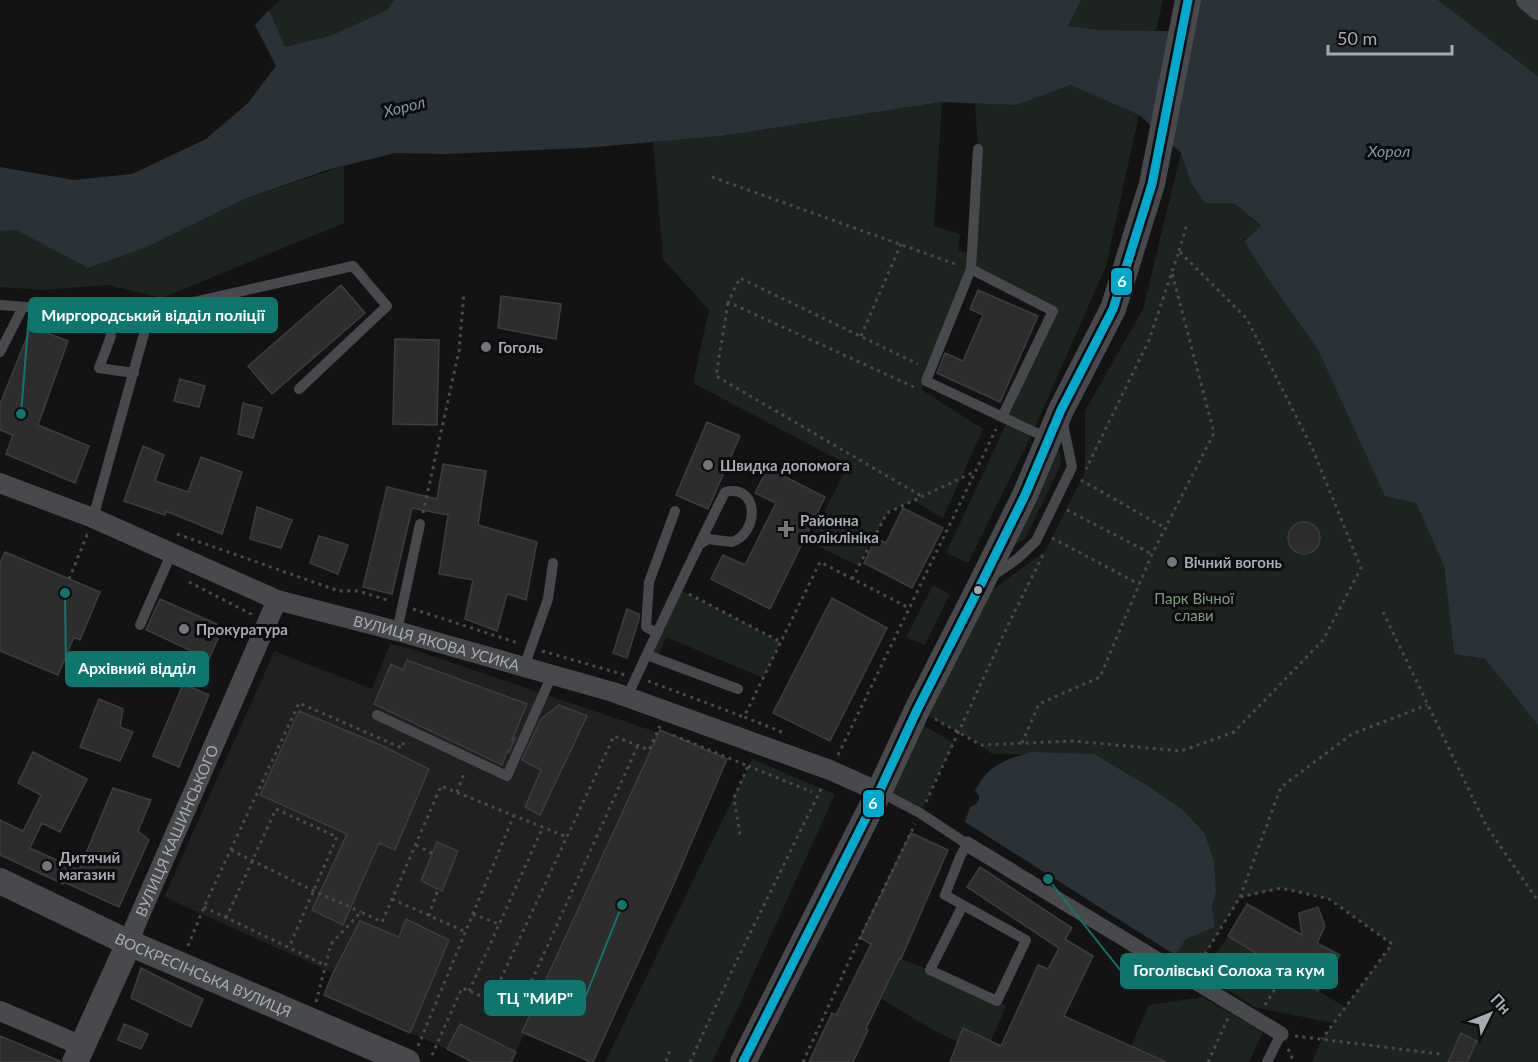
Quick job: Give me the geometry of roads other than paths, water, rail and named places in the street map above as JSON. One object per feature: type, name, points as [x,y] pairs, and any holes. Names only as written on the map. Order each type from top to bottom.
[{"type":"street","points":[[743,1062],[879,792],[917,710],[981,584],[1061,410],[1113,309],[1152,184],[1188,0]]},
{"type":"street","points":[[1526,0],[1538,10]]},
{"type":"street","name":"ВУЛИЦЯ ЯКОВА УСИКА","points":[[0,483],[93,518],[168,561],[278,600],[627,697],[830,770],[879,792]]},
{"type":"street","name":"ВУЛИЦЯ КАШИНСЬКОГО","points":[[79,1054],[278,600]]},
{"type":"street","points":[[967,844],[1281,1034]]},
{"type":"street","name":"ВОСКРЕСІНСЬКА ВУЛИЦЯ","points":[[0,881],[129,943],[381,1057],[412,1055]]},
{"type":"street","points":[[0,1011],[79,1054]]},
{"type":"lane","points":[[978,149],[971,270],[926,381],[1049,439]]},
{"type":"lane","points":[[93,518],[150,312],[353,266],[387,306],[299,388]]},
{"type":"lane","points":[[971,270],[1053,311],[1002,417]]},
{"type":"lane","points":[[0,305],[106,313],[111,336],[99,368],[134,373]]},
{"type":"lane","points":[[0,352],[23,307]]},
{"type":"lane","points":[[981,584],[1017,559],[1036,541],[1072,466],[1061,410]]},
{"type":"lane","points":[[627,697],[677,588],[725,492],[733,490],[748,498],[753,516],[749,525],[735,542],[714,538],[700,544]]},
{"type":"lane","points":[[656,633],[646,627],[649,582],[675,511]]},
{"type":"lane","points":[[397,632],[420,524]]},
{"type":"lane","points":[[140,626],[168,561]]},
{"type":"lane","points":[[524,667],[548,599],[553,563]]},
{"type":"lane","points":[[647,655],[738,689]]},
{"type":"lane","points":[[377,715],[507,776],[552,675]]},
{"type":"lane","points":[[879,792],[920,813],[967,844],[945,895],[963,905],[1026,940],[997,1001],[930,970],[963,905]]},
{"type":"lane","points":[[1267,1062],[1281,1034]]},
{"type":"water","name":"Хорол","points":[[394,0],[1081,0],[1068,26],[1100,30],[1168,31],[1197,7],[1200,0],[1438,0],[1538,76],[1538,725],[1485,659],[1454,654],[1444,566],[1416,503],[1385,496],[1318,350],[1244,241],[1261,226],[1234,203],[1205,203],[1190,181],[1181,153],[1139,115],[1070,85],[1017,105],[942,102],[721,136],[584,148],[445,154],[395,153],[327,170],[242,200],[145,248],[88,268],[16,230],[0,231],[0,167],[74,180],[132,174],[206,139],[248,103],[276,66],[255,25],[269,10],[285,47],[330,36],[387,10]]},
{"type":"water","points":[[1031,752],[1094,754],[1182,809],[1204,832],[1214,860],[1216,892],[1212,907],[1215,927],[1186,939],[1175,955],[965,822],[970,807],[979,800],[979,795],[975,791],[986,775],[1005,761]]},
{"type":"place","name":"Гоголь","points":[[486,347]]},
{"type":"place","name":"Миргородський відділ поліції","points":[[21,414]]},
{"type":"place","name":"Швидка допомога","points":[[708,465]]},
{"type":"place","name":"Районна поліклініка","points":[[786,529]]},
{"type":"place","name":"Вічний вогонь","points":[[1172,562]]},
{"type":"place","name":"Архівний відділ","points":[[65,593]]},
{"type":"place","name":"Прокуратура","points":[[184,629]]},
{"type":"place","name":"Дитячий магазин","points":[[47,866]]},
{"type":"place","name":"Гоголівські Солоха та кум","points":[[1048,879]]},
{"type":"place","name":"ТЦ \"МИР\"","points":[[622,905]]},
{"type":"park label","name":"Парк Вічної слави","points":[[1194,606]]}]
